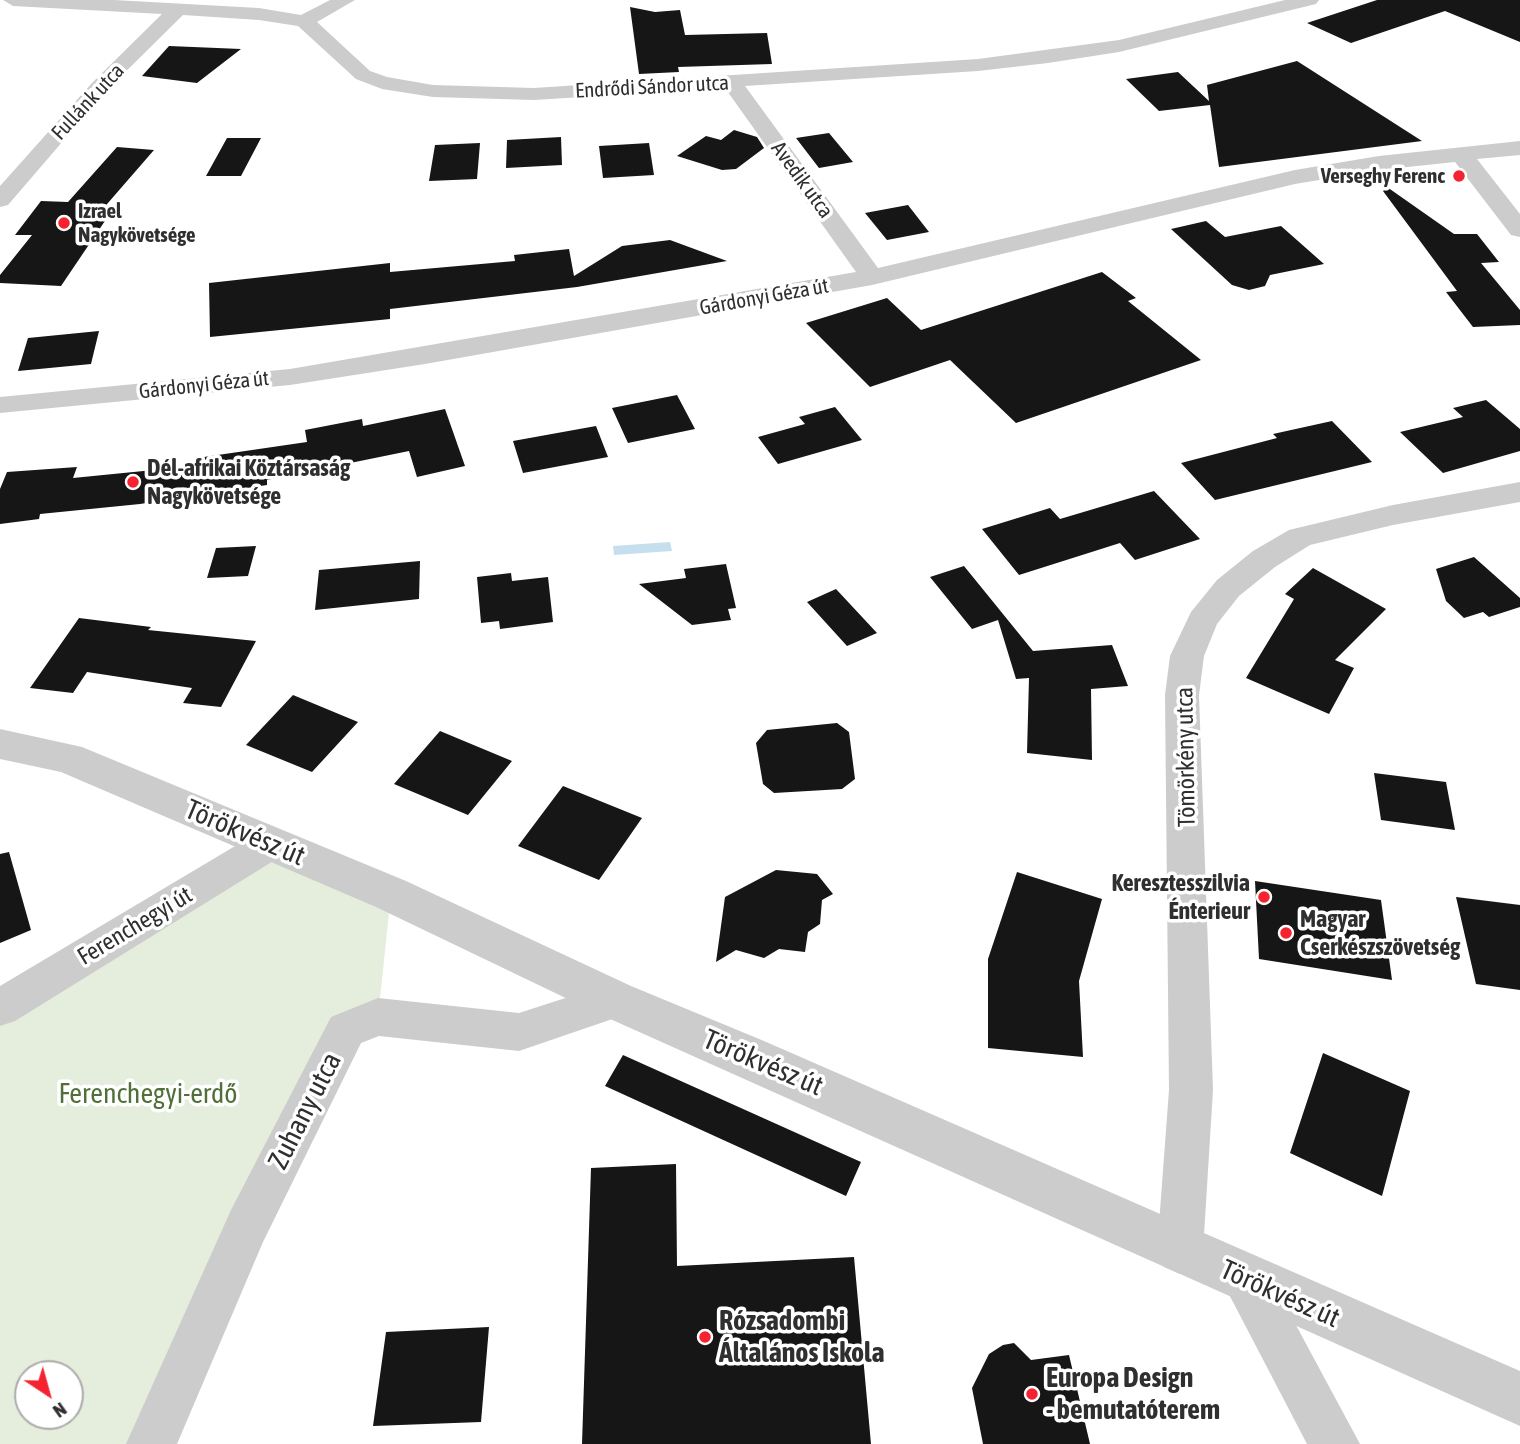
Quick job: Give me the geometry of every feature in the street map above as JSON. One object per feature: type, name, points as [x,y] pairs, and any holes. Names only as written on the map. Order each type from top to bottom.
[{"type":"street","points":[[13,0],[91,1],[259,13],[304,20],[345,0]]},
{"type":"street","name":"Endrődi Sándor utca","points":[[304,20],[363,75],[398,87],[534,94],[978,65],[1048,57],[1119,46],[1309,0]]},
{"type":"street","name":"Fullánk utca","points":[[0,200],[99,87],[179,9]]},
{"type":"street","name":"Avedik utca","points":[[732,82],[872,277]]},
{"type":"street","name":"Gárdonyi Géza út","points":[[0,405],[290,377],[425,356],[872,277],[1295,177],[1379,163],[1520,148]]},
{"type":"street","points":[[1462,155],[1520,230]]},
{"type":"street","name":"Tömörkény utca","points":[[1180,1251],[1191,1090],[1182,695],[1187,656],[1203,620],[1228,588],[1264,559],[1300,537],[1393,515],[1520,492]]},
{"type":"street","name":"Törökvész út","points":[[0,744],[68,758],[391,894],[615,1000],[748,1056],[1180,1251],[1520,1399]]},
{"type":"street","name":"Ferenchegyi út","points":[[0,1008],[270,844]]},
{"type":"street","name":"Zuhany utca","points":[[151,1444],[247,1226],[346,1030],[378,1017],[519,1032],[615,1000]]},
{"type":"street","points":[[1245,1279],[1335,1444]]},
{"type":"green space","name":"Ferenchegyi-erdő","points":[[270,844],[391,894],[378,1017],[346,1030],[151,1444],[0,1444],[0,1008]]},
{"type":"water","points":[[670,542],[672,551],[614,555],[613,546]]},
{"type":"building","points":[[1377,0],[1520,0],[1520,42],[1445,11],[1351,43],[1307,23]]},
{"type":"building","points":[[630,7],[655,12],[680,10],[685,35],[767,33],[772,64],[678,67],[679,72],[639,74]]},
{"type":"building","points":[[169,46],[241,49],[197,83],[142,76]]},
{"type":"building","points":[[1297,61],[1422,141],[1219,167],[1210,105],[1159,111],[1126,79],[1178,72],[1209,101],[1207,85]]},
{"type":"building","points":[[734,130],[757,137],[764,148],[736,169],[722,170],[677,156],[706,136],[721,140]]},
{"type":"building","points":[[829,133],[853,162],[819,168],[796,138]]},
{"type":"building","points":[[561,137],[562,165],[506,168],[507,140]]},
{"type":"building","points":[[227,138],[261,138],[241,176],[206,176]]},
{"type":"building","points":[[480,143],[477,179],[429,181],[435,145]]},
{"type":"building","points":[[649,143],[654,175],[603,178],[599,146]]},
{"type":"building","points":[[117,147],[154,150],[101,211],[111,212],[61,286],[0,283],[0,275],[32,235],[15,235],[41,201],[68,202]]},
{"type":"building","points":[[1387,187],[1454,234],[1477,234],[1499,262],[1481,263],[1520,310],[1520,325],[1473,327],[1446,292],[1457,291],[1383,191]]},
{"type":"building","points":[[908,205],[929,232],[887,240],[865,213]]},
{"type":"building","points":[[1206,221],[1225,237],[1281,226],[1324,264],[1270,275],[1265,286],[1249,290],[1232,285],[1171,229]]},
{"type":"building","points":[[670,240],[727,261],[577,287],[390,309],[390,319],[210,337],[209,283],[390,263],[390,272],[515,261],[514,255],[569,249],[574,276],[622,246]]},
{"type":"building","points":[[1102,272],[1136,298],[1128,301],[1201,360],[1016,423],[950,360],[870,387],[806,323],[887,298],[921,330]]},
{"type":"building","points":[[99,331],[91,364],[18,371],[28,338]]},
{"type":"building","points":[[677,395],[695,429],[628,443],[612,408]]},
{"type":"building","points":[[1486,400],[1520,429],[1520,451],[1443,473],[1400,432],[1463,417],[1453,408]]},
{"type":"building","points":[[835,407],[862,440],[778,464],[758,437],[805,424],[799,417]]},
{"type":"building","points":[[445,409],[465,466],[417,477],[409,451],[267,480],[267,485],[140,504],[40,514],[39,519],[0,524],[0,489],[7,472],[77,467],[73,478],[204,465],[204,457],[307,442],[305,430],[362,419],[363,426]]},
{"type":"building","points":[[1332,421],[1372,462],[1215,500],[1181,463],[1277,438],[1273,434]]},
{"type":"building","points":[[596,426],[608,457],[523,473],[513,441]]},
{"type":"building","points":[[1154,491],[1200,539],[1135,560],[1120,543],[1019,575],[982,529],[1050,508],[1060,519]]},
{"type":"building","points":[[256,546],[248,576],[207,578],[216,548]]},
{"type":"building","points":[[1474,557],[1520,598],[1520,607],[1489,617],[1483,612],[1464,618],[1446,601],[1436,569]]},
{"type":"building","points":[[420,561],[419,599],[315,610],[319,570]]},
{"type":"building","points":[[726,564],[736,608],[728,609],[731,620],[692,625],[639,584],[686,578],[684,569]]},
{"type":"building","points":[[964,566],[1033,651],[1112,645],[1128,686],[1091,689],[1092,760],[1027,753],[1029,678],[1016,679],[998,620],[972,629],[930,577]]},
{"type":"building","points":[[1313,568],[1386,609],[1335,660],[1354,668],[1329,714],[1246,678],[1294,599],[1285,594]]},
{"type":"building","points":[[511,573],[512,581],[548,577],[553,622],[500,629],[499,621],[481,623],[477,577]]},
{"type":"building","points":[[836,589],[877,633],[847,646],[807,602]]},
{"type":"building","points":[[79,618],[151,627],[148,630],[256,641],[221,707],[183,703],[192,688],[87,672],[73,693],[30,688]]},
{"type":"building","points":[[293,695],[358,722],[312,772],[246,745]]},
{"type":"building","points":[[837,723],[849,732],[855,779],[842,789],[774,793],[763,784],[756,743],[767,730]]},
{"type":"building","points":[[440,731],[512,761],[468,815],[394,784]]},
{"type":"building","points":[[1374,773],[1446,782],[1455,830],[1381,820]]},
{"type":"building","points":[[563,786],[642,818],[599,880],[518,846]]},
{"type":"building","points":[[9,852],[31,930],[0,943],[0,854]]},
{"type":"building","points":[[776,870],[817,874],[833,894],[822,900],[820,924],[808,932],[805,952],[779,949],[764,958],[736,950],[716,962],[725,897]]},
{"type":"building","points":[[1017,872],[1102,899],[1079,981],[1083,1057],[988,1048],[988,959]]},
{"type":"building","name":"Magyar Cserkészszövetség","points":[[1255,881],[1381,900],[1392,980],[1259,959]]},
{"type":"building","points":[[1456,897],[1520,905],[1520,990],[1476,984]]},
{"type":"building","points":[[1323,1053],[1410,1091],[1382,1196],[1290,1153]]},
{"type":"building","points":[[623,1055],[861,1162],[846,1196],[605,1086]]},
{"type":"building","points":[[676,1164],[677,1266],[854,1257],[871,1444],[582,1444],[591,1168]]},
{"type":"building","points":[[489,1327],[481,1422],[373,1426],[386,1332]]},
{"type":"building","points":[[1014,1343],[1031,1360],[1069,1355],[1090,1444],[983,1444],[972,1388],[989,1354],[1003,1345]]},
{"type":"place","name":"Verseghy Ferenc","points":[[1459,176]]},
{"type":"place","name":"Izrael Nagykövetsége","points":[[64,223]]},
{"type":"place","name":"Dél-afrikai Köztársaság Nagykövetsége","points":[[133,482]]},
{"type":"place","name":"Keresztesszilvia Énterieur","points":[[1264,897]]},
{"type":"place","name":"Magyar Cserkészszövetség","points":[[1286,933]]},
{"type":"place","name":"Rózsadombi Általános Iskola","points":[[705,1337]]},
{"type":"place","name":"Europa Design - bemutatóterem","points":[[1032,1394]]}]
